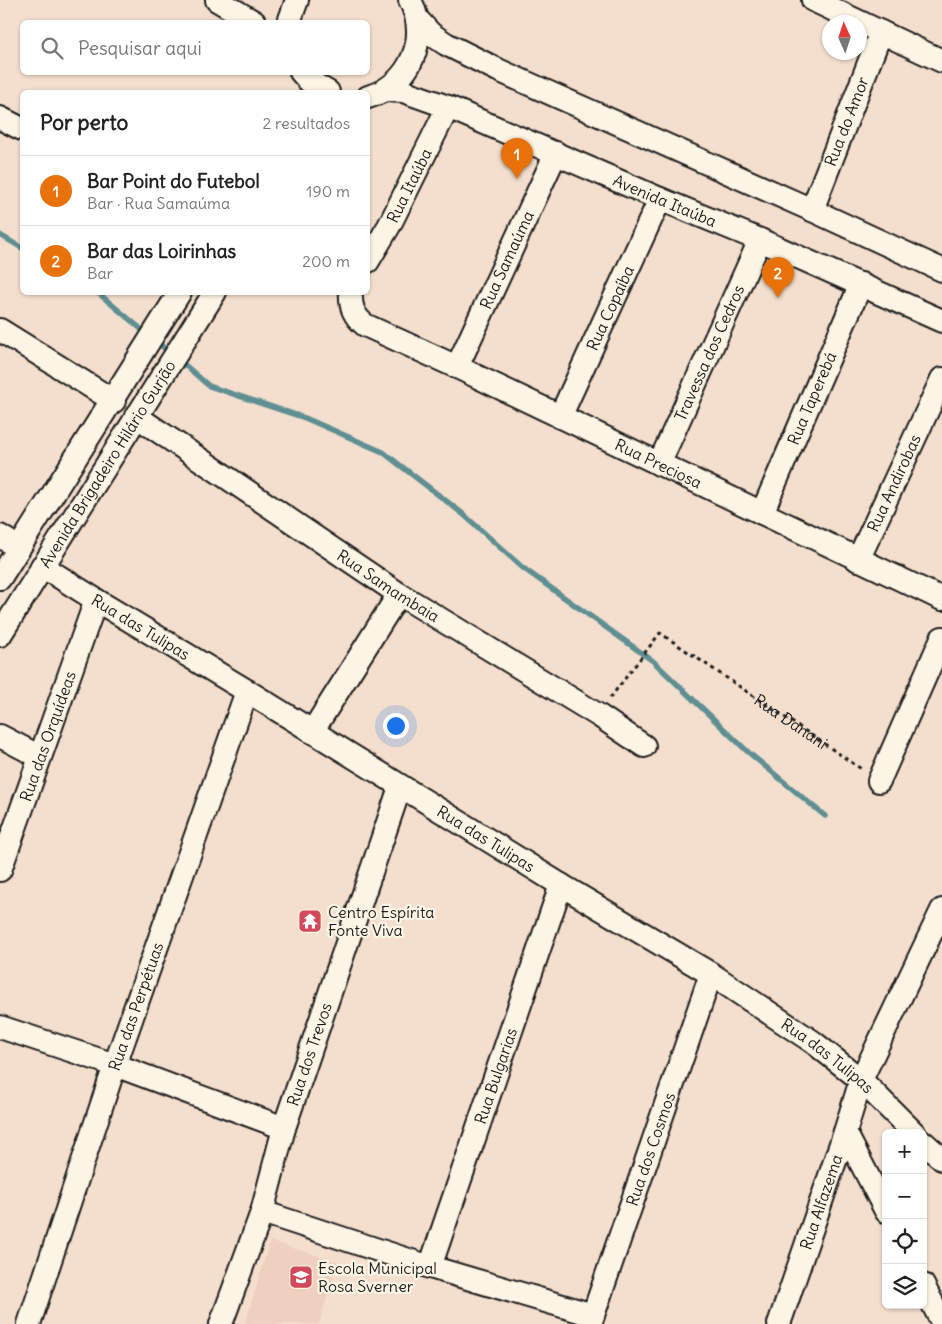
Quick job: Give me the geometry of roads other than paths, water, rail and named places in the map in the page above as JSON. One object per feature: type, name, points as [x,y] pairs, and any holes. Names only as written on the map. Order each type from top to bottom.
[{"type":"street","points":[[217,0],[251,20]]},
{"type":"street","points":[[290,20],[297,0]]},
{"type":"street","points":[[813,0],[942,61]]},
{"type":"street","points":[[372,95],[401,78],[413,61],[418,41],[414,7]]},
{"type":"street","points":[[414,7],[431,34],[446,44],[498,70],[942,270]]},
{"type":"street","name":"Rua do Amor","points":[[812,210],[881,32]]},
{"type":"street","points":[[296,90],[299,75]]},
{"type":"street","points":[[303,75],[309,82],[324,90]]},
{"type":"street","name":"Avenida Itaúba","points":[[372,95],[403,91],[448,107],[660,200],[760,240],[942,321]]},
{"type":"street","name":"Rua Itaúba","points":[[370,258],[389,226],[448,107]]},
{"type":"street","points":[[0,118],[20,128]]},
{"type":"street","name":"Rua Samaúma","points":[[457,367],[556,153]]},
{"type":"street","name":"Rua Copaíba","points":[[560,416],[660,200]]},
{"type":"street","name":"Travessa dos Cedros","points":[[659,464],[760,240]]},
{"type":"street","name":"Rua Taperebá","points":[[762,513],[861,284]]},
{"type":"street","name":"Avenida Brigadeiro Hilário Gurjão","points":[[0,578],[114,401],[178,295]]},
{"type":"street","name":"Avenida Brigadeiro Hilário Gurjão","points":[[0,636],[213,295]]},
{"type":"street","name":"Rua Preciosa","points":[[351,295],[355,316],[365,325],[457,367],[942,599]]},
{"type":"street","points":[[0,330],[114,401]]},
{"type":"street","name":"Rua Andirobas","points":[[858,560],[942,379]]},
{"type":"street","name":"Rua Samambaia","points":[[136,416],[400,594],[598,715],[644,746]]},
{"type":"street","points":[[0,536],[19,548]]},
{"type":"street","name":"Rua das Tulipas","points":[[42,566],[400,787],[711,974],[812,1042],[861,1080],[910,1129]]},
{"type":"street","points":[[312,732],[400,594]]},
{"type":"street","name":"Rua das Orquídeas","points":[[0,870],[96,600]]},
{"type":"street","points":[[879,781],[942,638]]},
{"type":"street","name":"Rua das Perpétuas","points":[[29,1324],[115,1065],[247,691]]},
{"type":"street","points":[[0,736],[40,757]]},
{"type":"street","name":"Rua dos Trevos","points":[[221,1324],[262,1212],[284,1128],[400,787]]},
{"type":"street","name":"Rua Bulgarias","points":[[430,1267],[561,885]]},
{"type":"street","name":"Rua Alfazema","points":[[779,1324],[861,1080],[942,910]]},
{"type":"street","name":"Rua dos Cosmos","points":[[592,1320],[711,974]]},
{"type":"street","points":[[0,1026],[115,1065],[284,1128]]},
{"type":"street","points":[[845,1132],[882,1203]]},
{"type":"street","points":[[927,1146],[942,1159]]},
{"type":"street","points":[[262,1212],[592,1320]]},
{"type":"street","points":[[927,1293],[942,1322]]},
{"type":"waterway","points":[[0,235],[20,247]]},
{"type":"waterway","points":[[101,295],[147,334]]},
{"type":"waterway","points":[[155,340],[171,354]]},
{"type":"waterway","points":[[178,359],[209,386],[305,418],[383,452],[463,514],[523,568],[653,661],[748,752],[825,816]]},
{"type":"place","name":"Bar Point do Futebol","points":[[517,179]]},
{"type":"place","name":"Bar das Loirinhas","points":[[778,298]]},
{"type":"place","name":"Centro Espírita Fonte Viva","points":[[310,921]]},
{"type":"place","name":"Escola Municipal Rosa Sverner","points":[[301,1277]]}]
